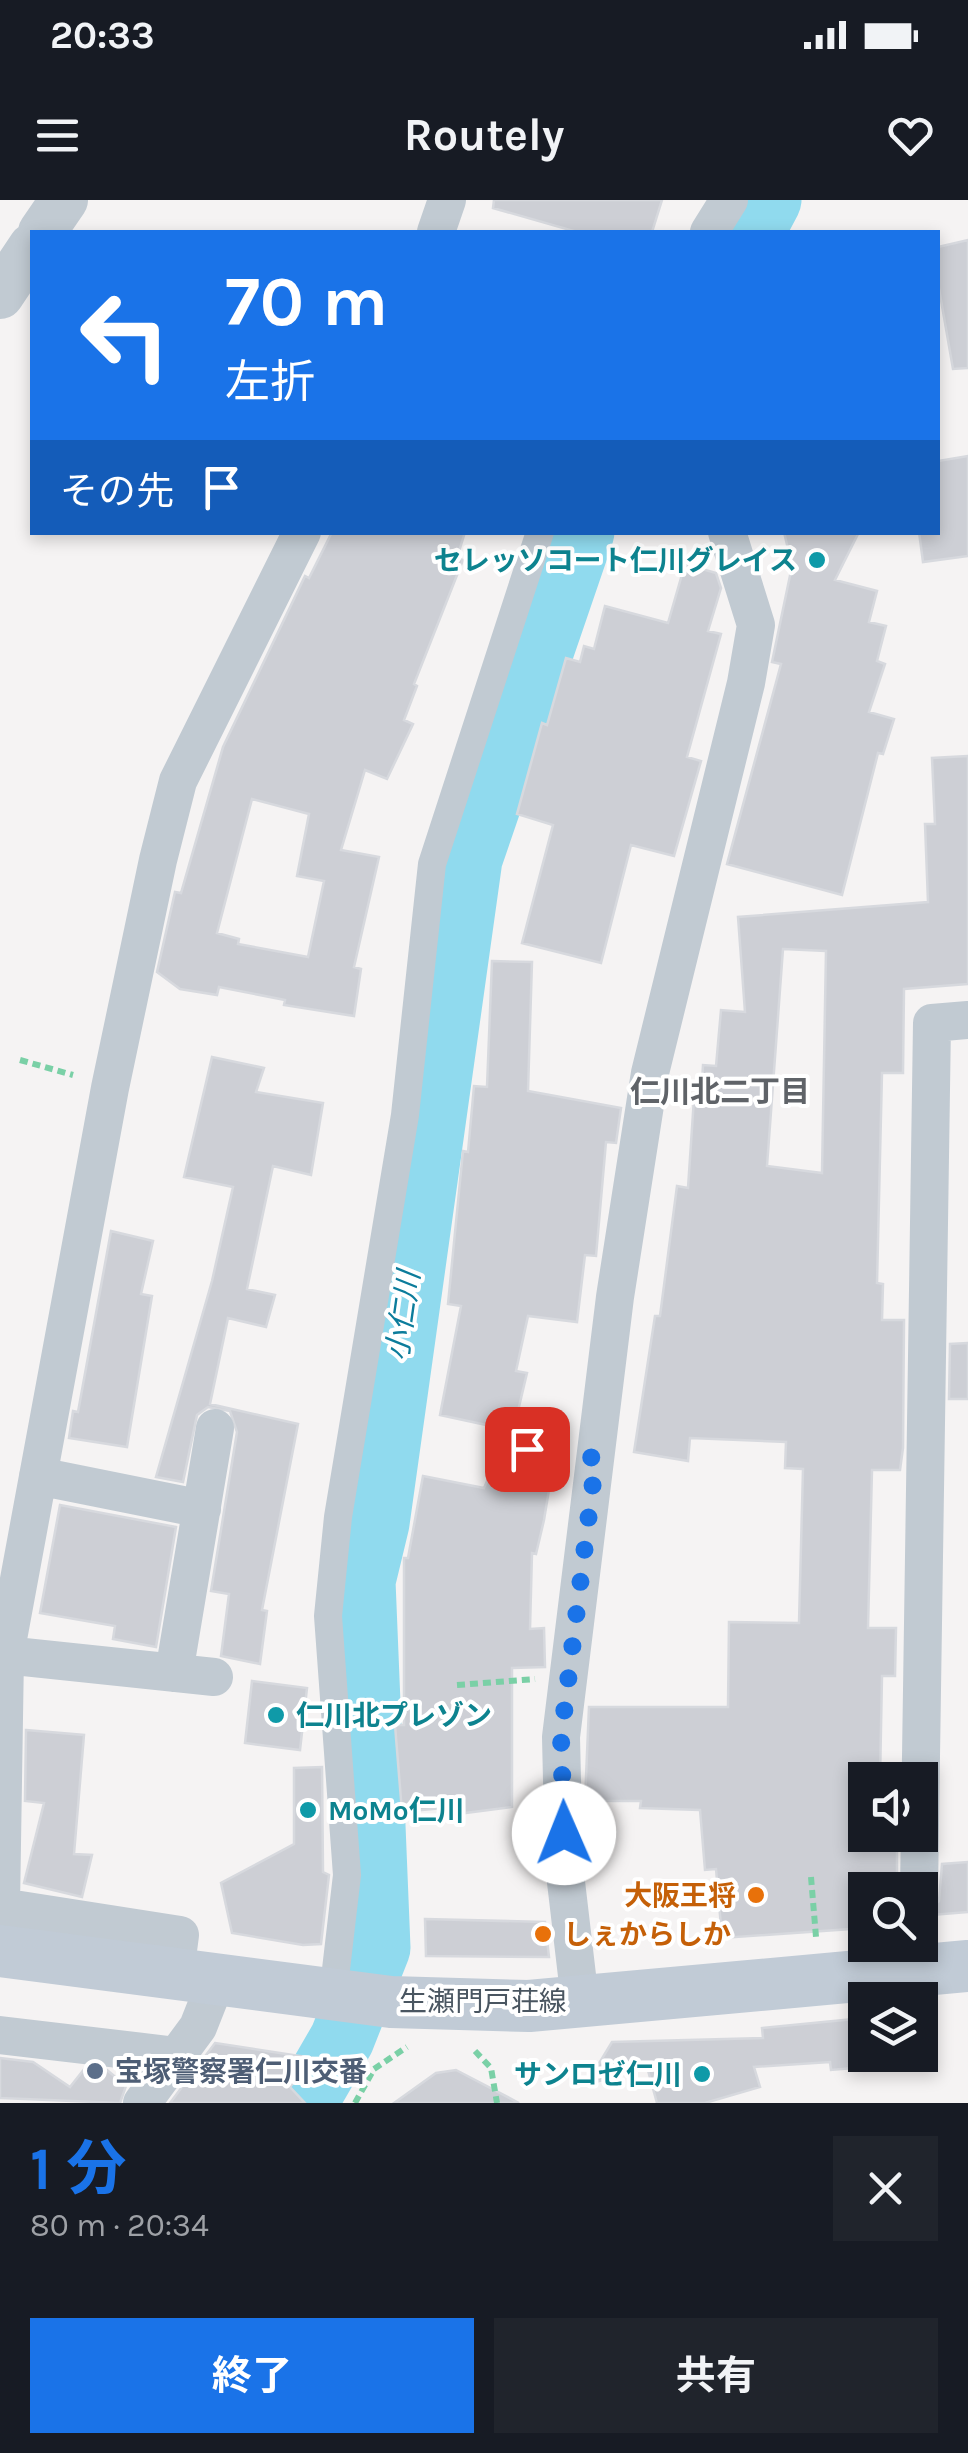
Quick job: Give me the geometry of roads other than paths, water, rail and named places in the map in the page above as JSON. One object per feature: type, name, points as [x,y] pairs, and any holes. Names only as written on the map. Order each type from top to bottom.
[{"type":"main road","name":"生瀬門戸荘線","points":[[0,1951],[391,2002],[529,2006],[918,1962]]},
{"type":"street","points":[[43,230],[64,200]]},
{"type":"street","points":[[437,230],[447,200]]},
{"type":"street","points":[[711,230],[729,200]]},
{"type":"street","points":[[0,295],[30,249]]},
{"type":"street","points":[[142,2103],[198,2027],[196,1976],[180,1935],[1,1907],[6,1656],[110,1088],[178,781],[301,535]]},
{"type":"street","points":[[333,1995],[347,1876],[328,1616],[338,1517],[405,1115],[432,864],[539,535]]},
{"type":"street","points":[[580,2002],[564,1865],[561,1737],[650,1073],[746,683],[756,625],[728,535]]},
{"type":"street","points":[[920,1872],[932,1023],[968,1020]]},
{"type":"street","points":[[174,1673],[215,1428]]},
{"type":"street","points":[[38,1476],[202,1509]]},
{"type":"street","points":[[6,1656],[214,1678]]},
{"type":"street","points":[[0,2035],[177,2056]]},
{"type":"waterway","name":"小仁川","points":[[753,230],[769,200]]},
{"type":"waterway","name":"小仁川","points":[[305,2103],[342,2039],[378,1948],[363,1581],[377,1523],[470,859],[581,535]]},
{"type":"place","name":"セレッソコート仁川グレイス","points":[[817,560]]},
{"type":"place","name":"仁川北プレゾン","points":[[276,1715]]},
{"type":"place","name":"MoMo仁川","points":[[308,1810]]},
{"type":"place","name":"大阪王将","points":[[756,1895]]},
{"type":"place","name":"しぇからしか","points":[[543,1934]]},
{"type":"place","name":"宝塚警察署仁川交番","points":[[95,2071]]},
{"type":"place","name":"サンロゼ仁川","points":[[702,2074]]},
{"type":"district","name":"仁川北二丁目","points":[[720,1092]]}]
